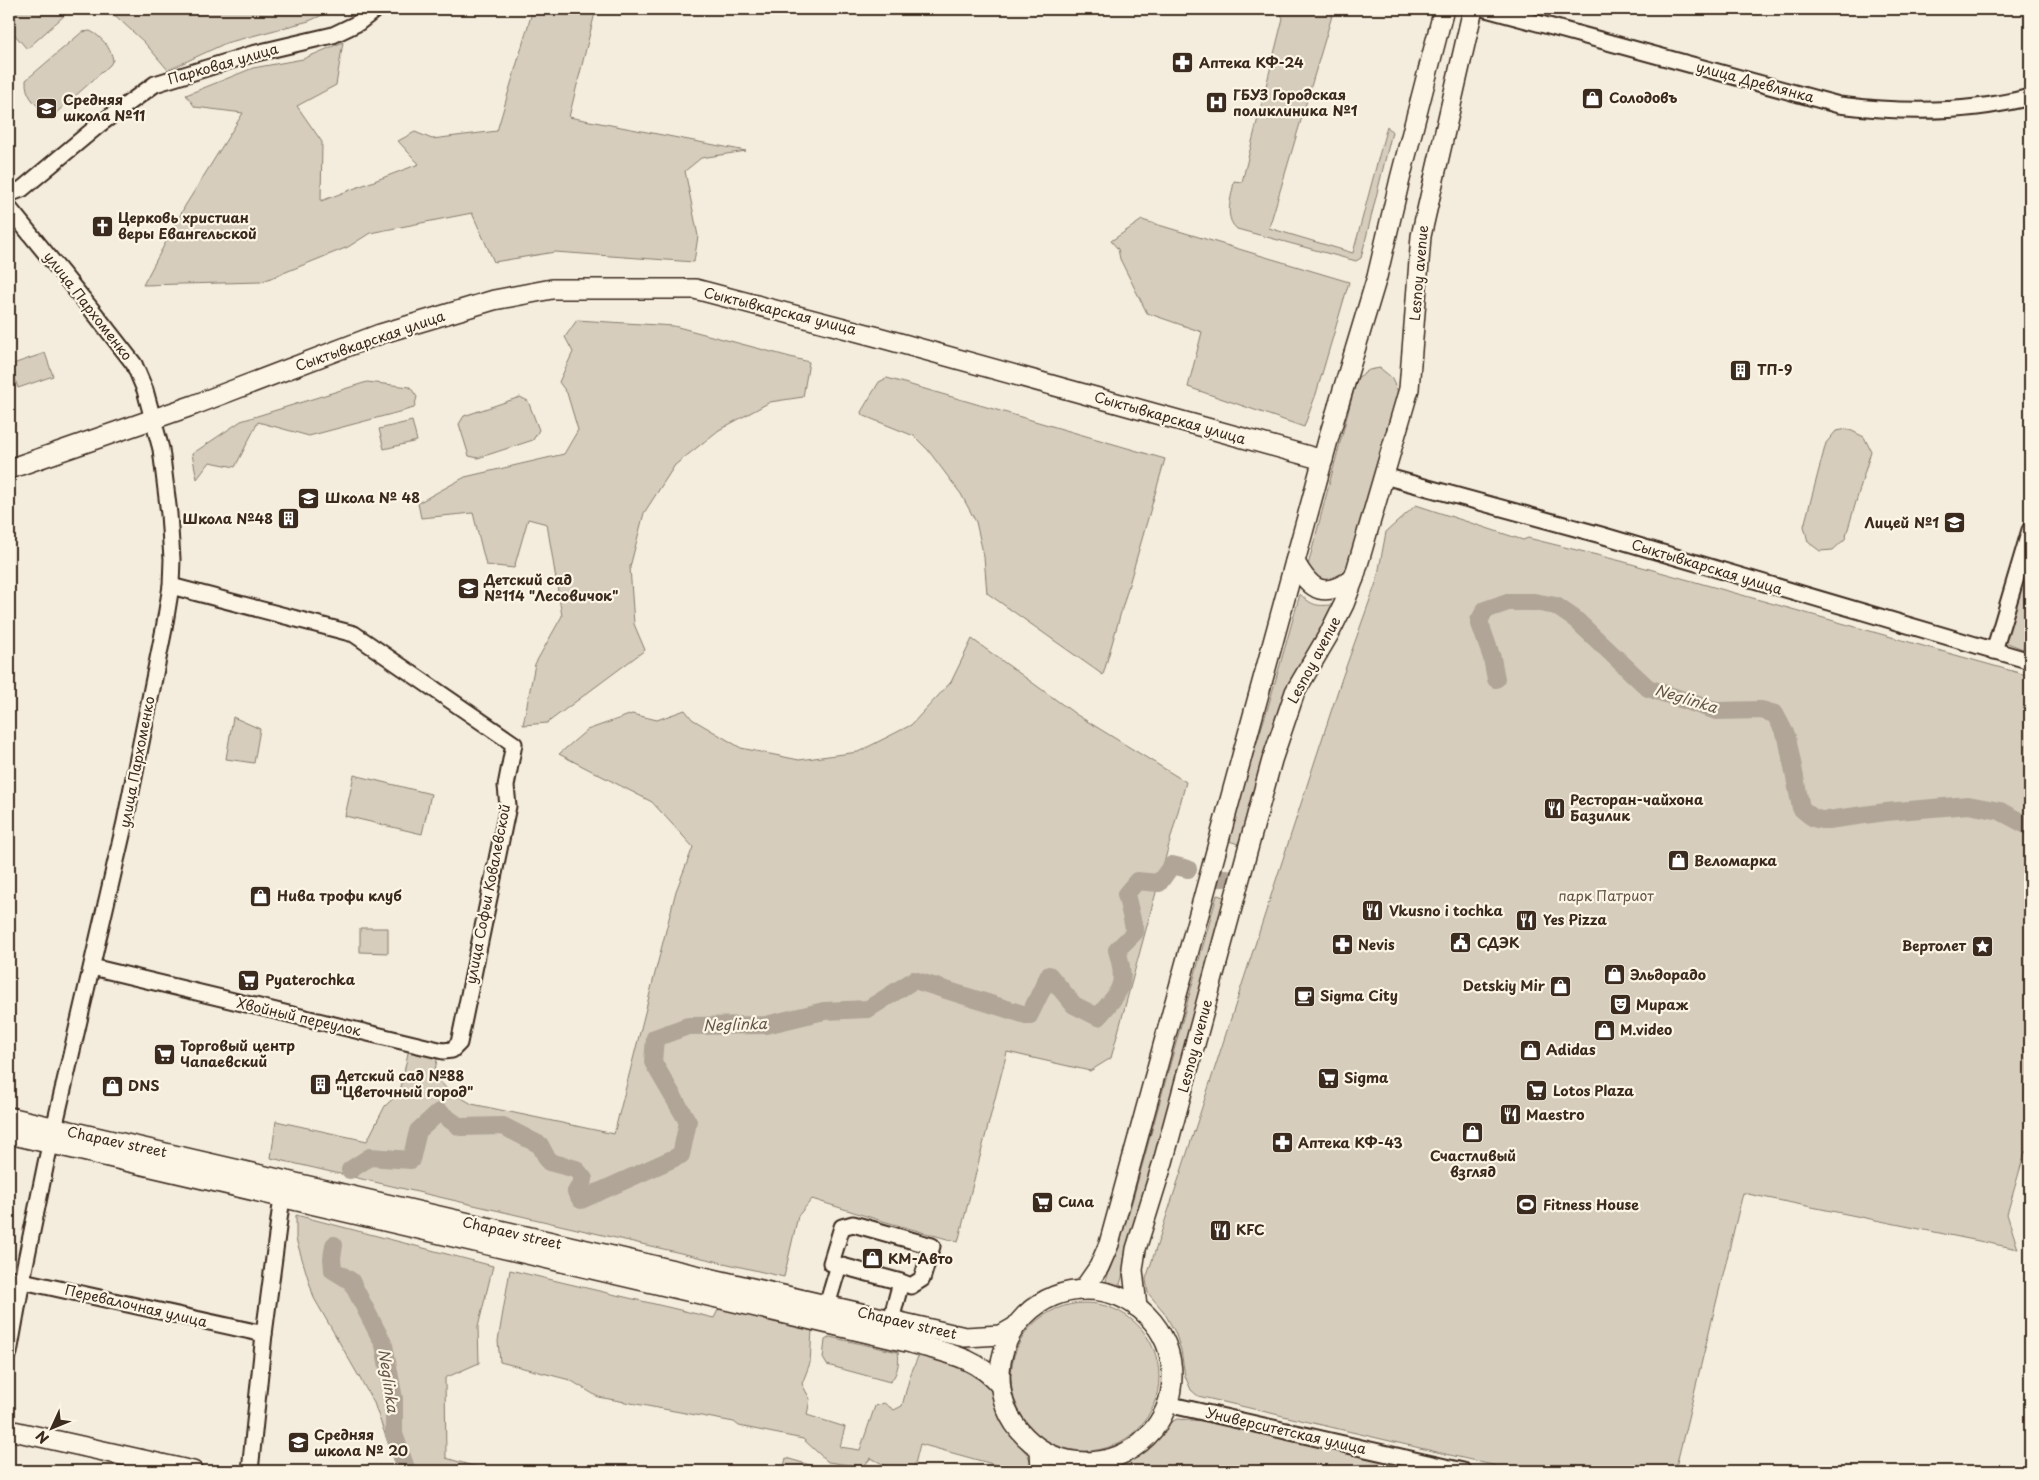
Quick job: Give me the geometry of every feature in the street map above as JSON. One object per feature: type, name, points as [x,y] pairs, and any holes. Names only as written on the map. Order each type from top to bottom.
[{"type":"main road","points":[[1083,1290],[1099,1267],[1109,1244],[1323,460],[1377,277],[1444,9]]},
{"type":"main road","name":"Lesnoy avenue","points":[[1137,1307],[1133,1270],[1136,1249],[1163,1162],[1272,760],[1295,692],[1344,604],[1354,578],[1409,389],[1421,236],[1473,9]]},
{"type":"main road","points":[[1404,165],[1435,172]]},
{"type":"main road","name":"Сыктывкарская улица","points":[[9,469],[194,406],[380,334],[494,300],[552,289],[695,289],[878,336],[1323,460]]},
{"type":"main road","points":[[1295,562],[1307,581],[1321,590],[1330,591],[1339,588],[1354,578]]},
{"type":"main road","name":"Chapaev street","points":[[9,1117],[52,1136],[282,1197],[911,1343],[967,1359],[992,1376],[1000,1386]]},
{"type":"main road","name":"Chapaev street","points":[[9,1134],[52,1136],[178,1155],[966,1337],[1001,1335],[1015,1327]]},
{"type":"main road","points":[[1083,1290],[1100,1291],[1119,1297],[1137,1307],[1164,1341],[1170,1362],[1171,1383],[1167,1404],[1160,1419],[1139,1444],[1091,1466],[1066,1460],[1040,1449],[1020,1432],[1007,1410],[1000,1386],[1005,1345],[1015,1327],[1027,1312],[1043,1301],[1060,1294],[1083,1290]]},
{"type":"main road","points":[[9,1430],[193,1471]]},
{"type":"main road","points":[[1040,1449],[1042,1471]]},
{"type":"street","name":"Парковая улица","points":[[9,194],[22,189],[100,124],[155,84],[252,54],[333,35],[358,23],[376,9]]},
{"type":"street","name":"улица Древлянка","points":[[1486,9],[1839,105],[1880,110],[1928,110],[1971,107],[2030,97]]},
{"type":"street","name":"улица Пархоменко","points":[[9,208],[134,364],[145,390],[161,449],[170,514],[172,560],[171,586],[127,812],[52,1136],[15,1279],[9,1353]]},
{"type":"street","name":"Сыктывкарская улица","points":[[1384,476],[1601,536],[2030,661]]},
{"type":"street","points":[[1994,651],[2030,530]]},
{"type":"street","name":"улица Софьи Ковалевской","points":[[171,586],[354,634],[514,744],[506,786],[508,806],[468,998]]},
{"type":"street","name":"Хвойный переулок","points":[[92,967],[443,1051],[452,1050],[459,1043],[468,998]]},
{"type":"street","points":[[250,1471],[264,1334],[282,1197]]},
{"type":"street","points":[[853,1224],[932,1246],[922,1280],[911,1286],[901,1282],[832,1263],[842,1226],[853,1224]]},
{"type":"street","points":[[827,1305],[839,1266]]},
{"type":"street","name":"Перевалочная улица","points":[[15,1279],[264,1334]]},
{"type":"street","points":[[892,1320],[901,1282]]},
{"type":"street","name":"Университетская улица","points":[[1167,1404],[1463,1471]]},
{"type":"green space","points":[[9,9],[61,9],[66,14],[27,49],[9,28]]},
{"type":"green space","points":[[108,9],[336,9],[309,21],[226,43],[168,70],[144,42]]},
{"type":"green space","points":[[533,9],[596,9],[569,117],[746,151],[701,158],[685,171],[698,236],[694,262],[555,252],[494,262],[472,213],[370,233],[348,247],[261,282],[143,285],[185,206],[243,113],[195,107],[186,95],[253,68],[303,59],[343,42],[336,85],[297,106],[322,142],[321,201],[419,164],[398,141],[415,132],[432,139],[497,131]]},
{"type":"green space","points":[[1280,9],[1334,9],[1269,228],[1353,253],[1387,126],[1392,132],[1361,258],[1356,261],[1237,229],[1230,219],[1229,213],[1234,181],[1242,182],[1283,18]]},
{"type":"green space","points":[[90,31],[105,43],[113,60],[110,65],[56,113],[43,112],[29,94],[26,80],[82,32]]},
{"type":"green space","points":[[1142,220],[1349,282],[1316,394],[1304,427],[1188,387],[1202,332],[1147,313],[1120,259],[1118,249],[1111,241]]},
{"type":"green space","points":[[577,320],[674,326],[809,362],[803,397],[770,402],[719,430],[675,465],[644,513],[630,567],[634,624],[645,650],[547,723],[523,725],[535,664],[562,616],[547,524],[528,519],[514,568],[486,565],[473,513],[421,518],[418,503],[465,477],[564,454],[578,430],[567,393],[559,382],[573,352],[565,337]]},
{"type":"green space","points":[[45,353],[53,376],[18,388],[10,365]]},
{"type":"green space","points":[[1380,368],[1391,377],[1398,392],[1349,576],[1335,588],[1314,581],[1308,565],[1357,378],[1369,370]]},
{"type":"green space","points":[[887,378],[1165,459],[1103,675],[987,593],[984,557],[976,522],[961,494],[928,450],[914,436],[862,415],[861,412],[879,382]]},
{"type":"green space","points":[[367,382],[410,387],[417,397],[414,408],[309,436],[258,422],[235,467],[210,462],[197,479],[192,454],[241,421]]},
{"type":"green space","points":[[520,397],[528,401],[539,430],[533,440],[478,458],[469,456],[459,424],[464,416]]},
{"type":"green space","points":[[412,421],[417,441],[384,449],[379,429]]},
{"type":"green space","points":[[1848,429],[1864,437],[1871,451],[1845,539],[1833,550],[1820,551],[1808,542],[1804,526],[1826,443],[1836,431]]},
{"type":"green space","name":"парк Патриот","points":[[1416,505],[1523,540],[1528,538],[1621,561],[2030,676],[2030,1152],[2025,1152],[2007,1214],[2018,1249],[1743,1193],[1675,1471],[1518,1471],[1198,1396],[1191,1390],[1185,1376],[1181,1350],[1175,1332],[1164,1312],[1148,1293],[1146,1279],[1342,678],[1377,580],[1386,532]]},
{"type":"green space","points":[[2030,558],[2030,625],[2023,649],[2005,642]]},
{"type":"green space","points":[[1300,594],[1313,604],[1338,604],[1290,693],[1238,844],[1226,840],[1268,707]]},
{"type":"green space","points":[[972,639],[1077,715],[1186,782],[1111,1058],[1090,1071],[1007,1052],[958,1242],[812,1199],[798,1216],[784,1277],[271,1158],[276,1121],[367,1141],[385,1106],[400,1092],[409,1048],[436,1053],[437,1060],[434,1075],[448,1090],[472,1104],[614,1134],[676,891],[693,847],[652,802],[559,754],[587,730],[632,714],[657,720],[685,710],[692,719],[741,748],[799,760],[858,752],[911,725],[951,682]]},
{"type":"green space","points":[[233,717],[260,729],[254,763],[226,759]]},
{"type":"green space","points":[[354,775],[431,794],[422,834],[345,816]]},
{"type":"green space","points":[[1217,895],[1231,899],[1118,1291],[1104,1287],[1132,1202]]},
{"type":"green space","points":[[360,928],[388,928],[388,953],[360,952]]},
{"type":"green space","points":[[296,1215],[493,1266],[478,1327],[479,1363],[445,1378],[446,1458],[486,1471],[398,1471],[374,1403],[314,1298],[296,1239]]},
{"type":"green space","points":[[510,1270],[714,1318],[719,1308],[812,1330],[810,1363],[802,1384],[810,1399],[807,1415],[845,1427],[840,1447],[860,1450],[875,1406],[884,1403],[894,1410],[902,1406],[910,1376],[919,1354],[961,1367],[982,1382],[989,1382],[995,1405],[1006,1429],[1028,1455],[1034,1471],[1000,1471],[996,1465],[920,1444],[915,1464],[910,1471],[896,1471],[871,1458],[863,1467],[828,1462],[803,1439],[739,1426],[734,1422],[598,1397],[570,1380],[500,1362],[498,1341]]},
{"type":"green space","points":[[1085,1303],[1113,1309],[1137,1325],[1153,1349],[1159,1377],[1153,1405],[1137,1429],[1113,1445],[1085,1451],[1057,1445],[1033,1429],[1017,1405],[1011,1377],[1017,1349],[1033,1325],[1057,1309]]},
{"type":"green space","points":[[830,1337],[898,1352],[897,1368],[890,1382],[827,1365],[823,1358],[825,1340]]},
{"type":"green space","points":[[1177,1419],[1204,1421],[1426,1471],[1100,1471],[1125,1460],[1150,1443],[1162,1426]]},
{"type":"green space","points":[[786,1458],[810,1465],[811,1471],[783,1471]]},
{"type":"waterway","name":"Neglinka","points":[[1496,679],[1492,658],[1479,621],[1485,610],[1508,602],[1534,602],[1556,606],[1575,619],[1648,688],[1716,711],[1761,710],[1775,714],[1787,737],[1801,808],[1813,817],[1820,820],[1828,820],[1886,812],[1968,805],[2000,811],[2030,827]]},
{"type":"waterway","name":"Neglinka","points":[[350,1170],[370,1157],[411,1160],[418,1131],[439,1112],[460,1127],[503,1126],[540,1145],[549,1162],[576,1169],[584,1179],[576,1192],[581,1200],[681,1155],[688,1122],[653,1062],[655,1038],[688,1026],[766,1025],[824,1011],[868,1009],[914,980],[1029,1016],[1049,975],[1074,1005],[1098,1017],[1117,994],[1122,980],[1117,950],[1135,932],[1126,894],[1137,881],[1159,883],[1172,865],[1188,869]]},
{"type":"waterway","name":"Neglinka","points":[[1218,878],[1227,878]]},
{"type":"waterway","name":"Neglinka","points":[[334,1245],[333,1270],[351,1281],[384,1345],[394,1399],[394,1434],[407,1471]]},
{"type":"place","name":"Аптека КФ-24","points":[[1183,63]]},
{"type":"place","name":"Солодовъ","points":[[1593,98]]},
{"type":"place","name":"ГБУЗ Городская поликлиника №1","points":[[1217,103]]},
{"type":"place","name":"Средняя школа №11","points":[[47,108]]},
{"type":"place","name":"Церковь христиан веры Евангельской","points":[[102,226]]},
{"type":"place","name":"ТП-9","points":[[1741,370]]},
{"type":"place","name":"Школа № 48","points":[[309,498]]},
{"type":"place","name":"Школа №48","points":[[289,519]]},
{"type":"place","name":"Лицей №1","points":[[1955,523]]},
{"type":"place","name":"Детский сад №114 \"Лесовичок\"","points":[[468,588]]},
{"type":"place","name":"Ресторан-чайхона Базилик","points":[[1554,808]]},
{"type":"place","name":"Веломарка","points":[[1678,861]]},
{"type":"place","name":"Нива трофи клуб","points":[[261,896]]},
{"type":"place","name":"Vkusno i tochka","points":[[1373,911]]},
{"type":"place","name":"Yes Pizza","points":[[1527,920]]},
{"type":"place","name":"СДЭК","points":[[1461,943]]},
{"type":"place","name":"Nevis","points":[[1342,945]]},
{"type":"place","name":"Вертолет","points":[[1982,946]]},
{"type":"place","name":"Эльдорадо","points":[[1614,975]]},
{"type":"place","name":"Pyaterochka","points":[[249,980]]},
{"type":"place","name":"Detskiy Mir","points":[[1561,986]]},
{"type":"place","name":"Sigma City","points":[[1304,996]]},
{"type":"place","name":"Мираж","points":[[1620,1005]]},
{"type":"place","name":"M.video","points":[[1604,1030]]},
{"type":"place","name":"Adidas","points":[[1530,1050]]},
{"type":"place","name":"Торговый центр Чапаевский","points":[[164,1054]]},
{"type":"place","name":"Sigma","points":[[1328,1078]]},
{"type":"place","name":"Детский сад №88 \"Цветочный город\"","points":[[320,1084]]},
{"type":"place","name":"DNS","points":[[112,1086]]},
{"type":"place","name":"Lotos Plaza","points":[[1537,1091]]},
{"type":"place","name":"Maestro","points":[[1510,1115]]},
{"type":"place","name":"Счастливый взгляд","points":[[1473,1133]]},
{"type":"place","name":"Аптека КФ-43","points":[[1282,1143]]},
{"type":"place","name":"Сила","points":[[1042,1202]]},
{"type":"place","name":"Fitness House","points":[[1527,1205]]},
{"type":"place","name":"KFC","points":[[1220,1230]]},
{"type":"place","name":"КМ-Авто","points":[[872,1259]]},
{"type":"place","name":"Средняя школа № 20","points":[[298,1443]]}]
